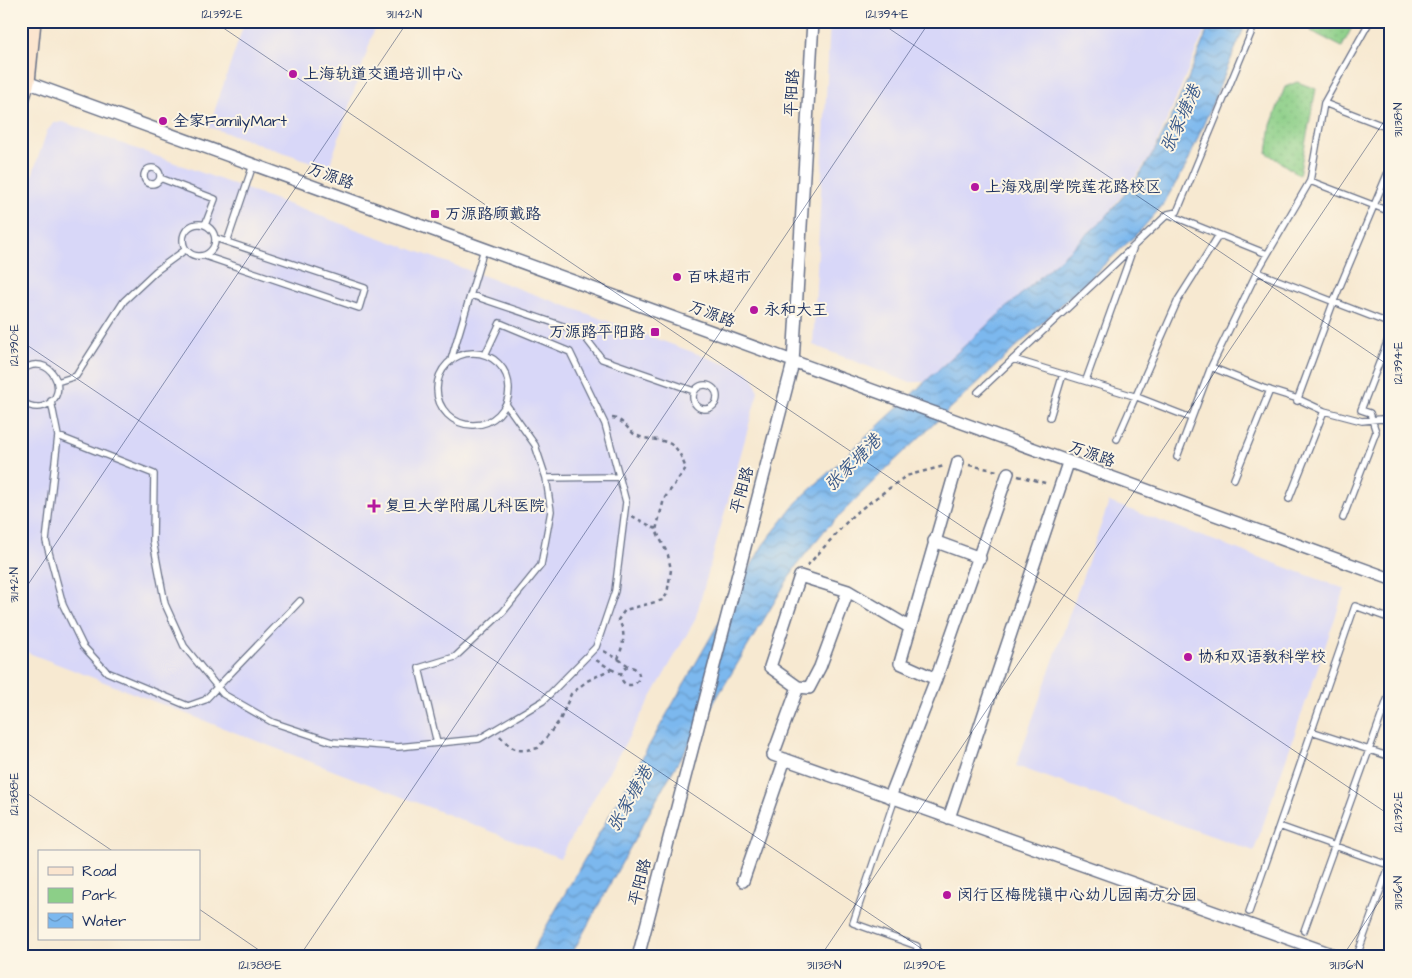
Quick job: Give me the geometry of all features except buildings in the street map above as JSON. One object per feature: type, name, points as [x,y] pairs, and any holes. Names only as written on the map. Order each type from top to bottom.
[{"type":"main road","points":[[21,100],[33,21]]},
{"type":"street","name":"平阳路","points":[[638,957],[793,362],[813,21]]},
{"type":"street","name":"万源路","points":[[24,81],[1068,463],[1391,579]]},
{"type":"street","points":[[936,679],[900,663],[958,462]]},
{"type":"street","points":[[949,818],[1068,463]]},
{"type":"street","points":[[893,797],[980,558],[1008,473]]},
{"type":"street","points":[[934,541],[980,558]]},
{"type":"street","points":[[848,591],[820,667],[808,688],[798,687],[770,667],[800,576],[848,591],[909,627]]},
{"type":"street","points":[[798,687],[773,755],[1340,957]]},
{"type":"street","points":[[743,881],[785,759]]},
{"type":"lane","points":[[978,392],[1168,214],[1177,212],[1256,21]]},
{"type":"lane","points":[[1176,457],[1211,367],[1257,272],[1310,181],[1324,103],[1370,21]]},
{"type":"lane","points":[[1324,103],[1391,129]]},
{"type":"lane","points":[[227,242],[253,165]]},
{"type":"lane","points":[[1298,400],[1333,303],[1391,165]]},
{"type":"lane","points":[[160,178],[215,199],[205,225]]},
{"type":"lane","points":[[1310,181],[1391,212]]},
{"type":"lane","points":[[1168,214],[1268,254]]},
{"type":"lane","points":[[194,224],[205,225],[215,238],[365,288],[359,308],[204,256],[194,256],[185,250],[182,240],[186,230],[194,224]]},
{"type":"lane","points":[[1117,439],[1178,300],[1219,235]]},
{"type":"lane","points":[[204,256],[213,249],[215,238]]},
{"type":"lane","points":[[1086,380],[1135,245]]},
{"type":"lane","points":[[451,360],[484,249]]},
{"type":"lane","points":[[57,382],[76,376],[124,301],[156,271],[185,250]]},
{"type":"lane","points":[[1257,272],[1391,324]]},
{"type":"lane","points":[[471,295],[581,332],[602,359],[694,391]]},
{"type":"lane","points":[[58,436],[154,474],[153,541],[165,604],[184,646],[223,694],[272,722],[332,742],[398,747],[479,739],[543,701],[596,647],[615,591],[626,502],[603,418],[570,352],[500,323],[486,354]]},
{"type":"lane","points":[[1343,518],[1376,432],[1370,413],[1360,410],[1391,332]]},
{"type":"lane","points":[[474,352],[486,354],[496,360],[504,369],[509,380],[510,392],[500,414],[490,421],[479,425],[466,425],[451,417],[440,403],[437,392],[438,380],[443,369],[451,360],[462,354],[474,352]]},
{"type":"lane","points":[[1013,359],[1086,380],[1191,418]]},
{"type":"lane","points":[[21,371],[32,365],[44,366],[51,370],[58,389],[51,401],[39,407],[32,407],[21,401]]},
{"type":"lane","points":[[1211,367],[1324,411],[1362,421],[1391,421]]},
{"type":"lane","points":[[1050,417],[1063,374]]},
{"type":"lane","points":[[700,386],[711,386],[717,396],[715,404],[704,409],[697,406],[693,399],[694,391],[700,386]]},
{"type":"lane","points":[[1234,479],[1270,390]]},
{"type":"lane","points":[[51,401],[58,436],[46,541],[63,605],[83,646],[107,672],[188,706],[205,700],[300,601]]},
{"type":"lane","points":[[437,743],[419,668],[456,657],[503,612],[542,564],[551,511],[546,478],[535,445],[506,404]]},
{"type":"lane","points":[[1289,499],[1324,411]]},
{"type":"lane","points":[[546,478],[619,478]]},
{"type":"lane","points":[[1249,912],[1355,606],[1391,619]]},
{"type":"lane","points":[[1304,931],[1391,688]]},
{"type":"lane","points":[[1311,731],[1391,758]]},
{"type":"lane","points":[[893,797],[854,924],[917,946],[917,957]]},
{"type":"lane","points":[[1278,826],[1390,864],[1359,950]]},
{"type":"path","points":[[603,418],[616,418],[635,434],[653,441],[670,443],[678,450],[686,468],[664,498],[656,530]]},
{"type":"path","points":[[800,576],[812,558],[854,514],[906,476],[958,462],[1060,487]]},
{"type":"path","points":[[618,659],[624,643],[623,627],[618,620],[625,610],[663,600],[670,586],[671,570],[668,554],[656,530],[624,512]]},
{"type":"path","points":[[596,647],[639,671],[640,678],[632,686],[622,680],[621,674],[624,669],[630,667]]},
{"type":"path","points":[[588,656],[621,674]]},
{"type":"path","points":[[495,729],[511,749],[523,751],[538,748],[560,720],[571,694],[611,669]]},
{"type":"shaded area","name":"上海轨道交通培训中心","points":[[245,21],[377,21],[329,168],[209,127]]},
{"type":"shaded area","name":"上海戏剧学院莲花路校区","points":[[830,21],[1209,21],[1152,155],[1104,219],[925,382],[908,382],[813,345]]},
{"type":"shaded area","name":"复旦大学附属儿科医院","points":[[63,122],[747,372],[755,381],[758,392],[695,620],[560,858],[21,650],[21,209],[47,131],[54,123]]},
{"type":"shaded area","name":"协和双语教科学校","points":[[1109,502],[1345,589],[1254,851],[1016,766]]},
{"type":"green space","points":[[1315,21],[1355,21],[1342,47],[1311,31]]},
{"type":"green space","points":[[1297,82],[1316,89],[1299,175],[1267,153],[1271,125],[1285,87]]},
{"type":"water","name":"张家塘港","points":[[1211,21],[1247,21],[1186,166],[1162,206],[1139,232],[890,465],[824,531],[796,566],[665,784],[570,957],[529,957],[763,545],[797,502],[1104,219],[1141,172],[1161,139],[1184,89]]},
{"type":"place","name":"上海轨道交通培训中心","points":[[293,74]]},
{"type":"place","name":"全家FamilyMart","points":[[163,121]]},
{"type":"place","name":"上海戏剧学院莲花路校区","points":[[975,187]]},
{"type":"place","name":"万源路顾戴路","points":[[435,214]]},
{"type":"place","name":"百味超市","points":[[677,277]]},
{"type":"place","name":"永和大王","points":[[754,310]]},
{"type":"place","name":"万源路平阳路","points":[[655,332]]},
{"type":"place","name":"复旦大学附属儿科医院","points":[[374,506]]},
{"type":"place","name":"协和双语教科学校","points":[[1188,657]]},
{"type":"place","name":"闵行区梅陇镇中心幼儿园南方分园","points":[[947,895]]}]
